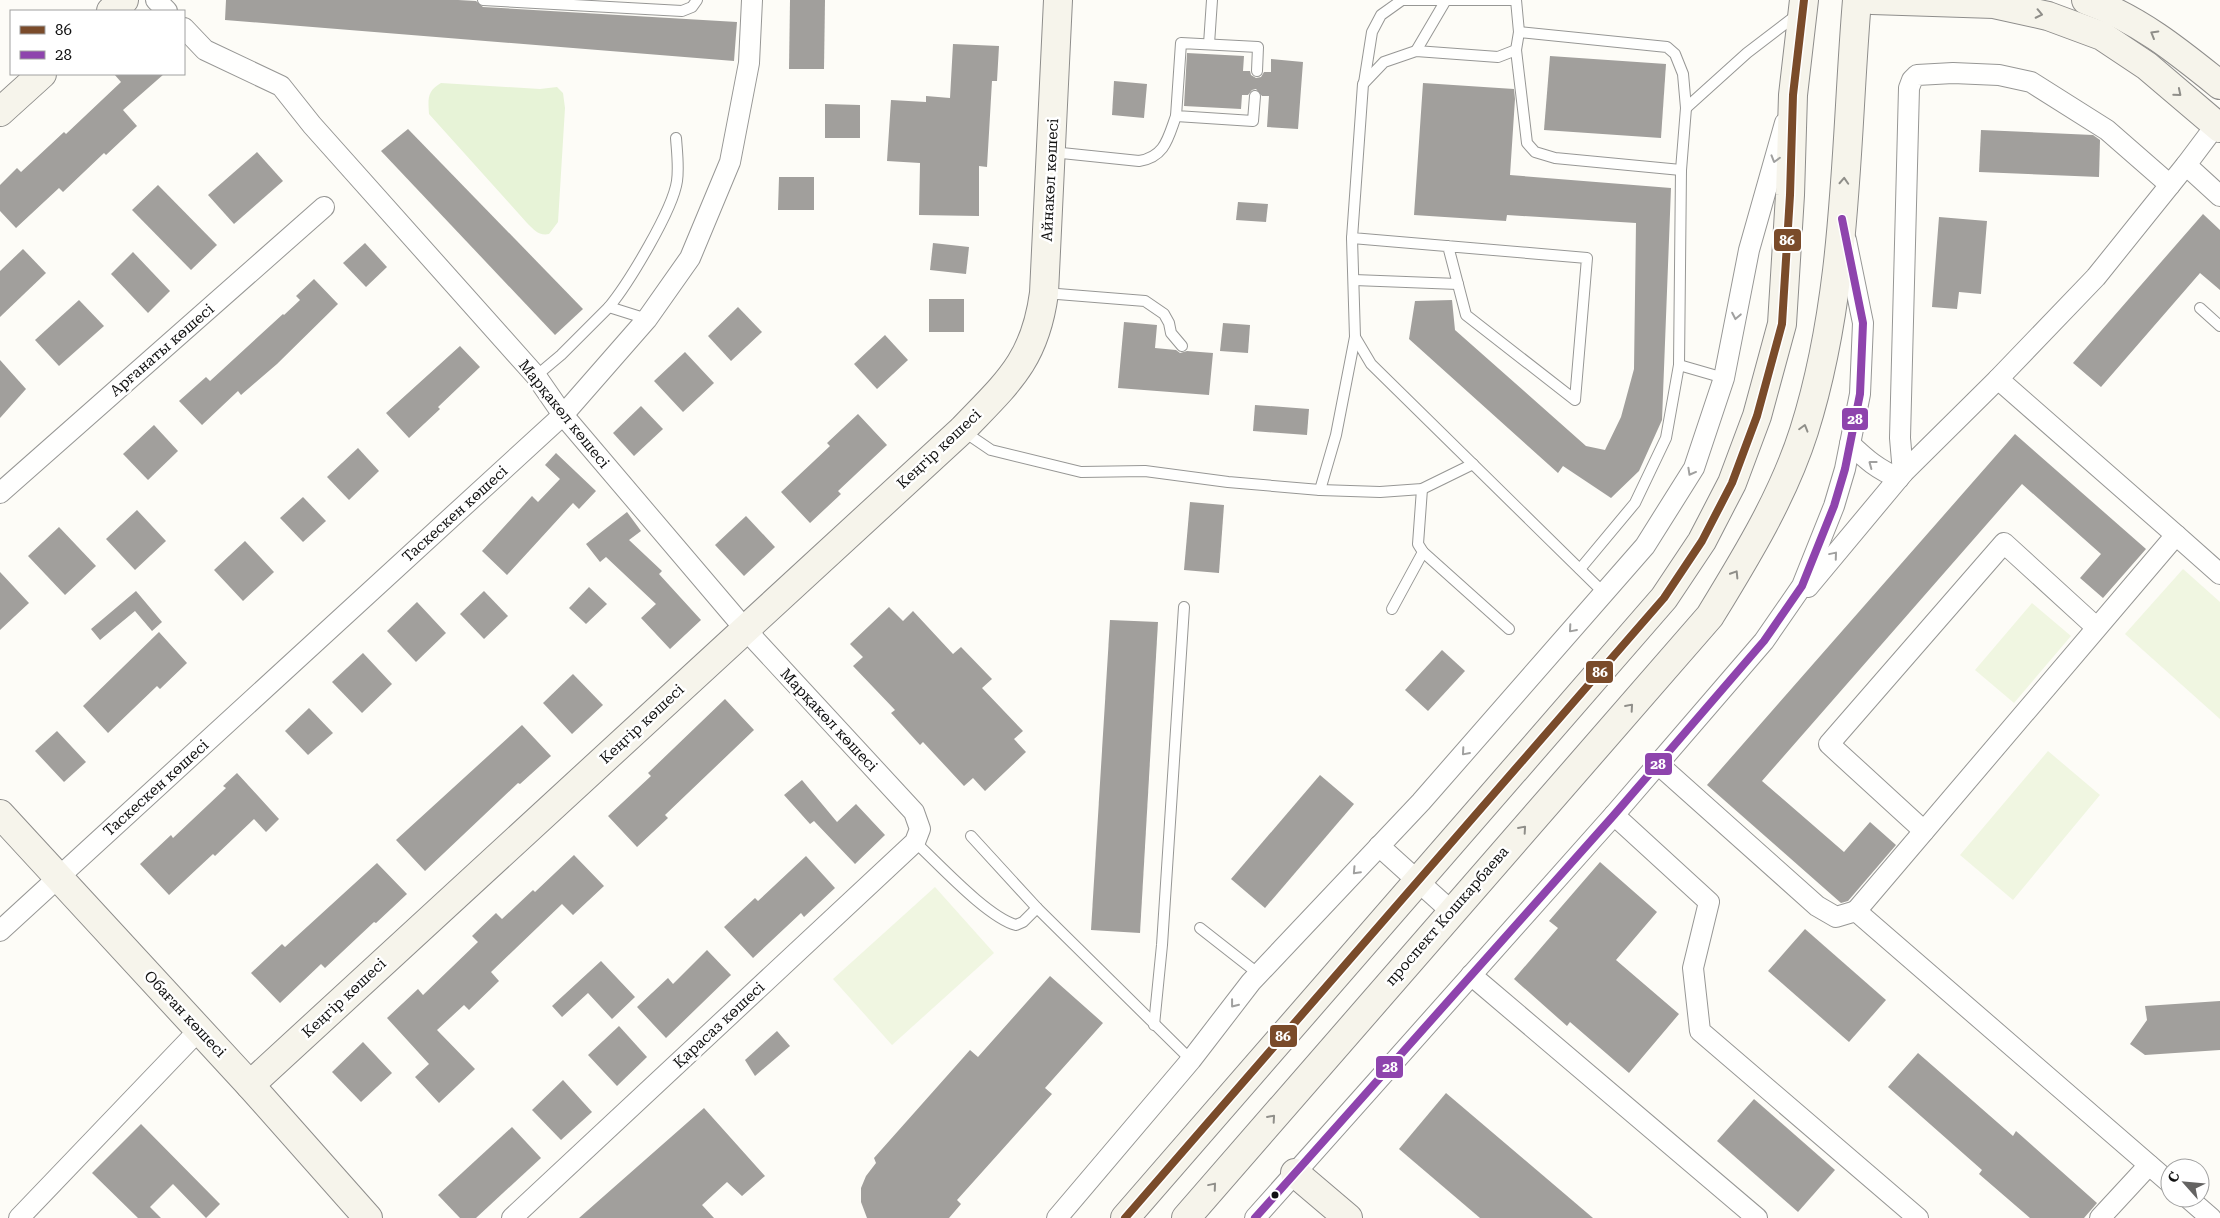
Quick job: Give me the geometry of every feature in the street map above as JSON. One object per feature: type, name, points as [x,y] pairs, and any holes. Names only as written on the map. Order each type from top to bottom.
[{"type":"main road","points":[[112,10],[124,0]]},
{"type":"main road","name":"Айнакөл көшесі","points":[[1026,356],[1035,335],[1044,293],[1058,0]]},
{"type":"main road","name":"проспект Кошкарбаева","points":[[1186,1218],[1710,616],[1754,544],[1784,481],[1804,431],[1829,329],[1842,219],[1857,0]]},
{"type":"main road","points":[[1872,0],[1994,4],[2057,19],[2102,36],[2147,66],[2218,126]]},
{"type":"main road","points":[[2086,0],[2109,8],[2165,40],[2220,85]]},
{"type":"main road","points":[[1125,1218],[1664,598],[1702,541],[1732,483],[1757,416],[1782,324],[1790,195],[1793,95],[1804,5]]},
{"type":"main road","points":[[0,112],[41,75]]},
{"type":"main road","name":"Кеңгір көшесі","points":[[250,1084],[962,430],[1008,382],[1026,356]]},
{"type":"main road","name":"Обаған көшесі","points":[[0,814],[250,1084],[368,1218]]},
{"type":"main road","points":[[1296,1173],[1348,1218]]},
{"type":"street","points":[[156,0],[166,10]]},
{"type":"street","name":"Таскескен көшесі","points":[[0,931],[563,415],[646,320],[690,258],[730,162],[749,63],[752,0]]},
{"type":"street","name":"Марқакөл көшесі","points":[[185,29],[205,50],[281,86],[312,125],[536,376],[563,415],[745,629],[914,812],[918,836]]},
{"type":"street","points":[[1901,475],[1900,438],[1909,88],[1912,80],[1917,75],[1953,73],[1999,75],[2031,82],[2107,130],[2170,185]]},
{"type":"street","points":[[1057,1218],[1191,1060],[1251,982],[1260,975],[1421,802],[1645,546],[1694,468],[1724,378],[1748,250],[1793,95]]},
{"type":"street","points":[[1255,1218],[1614,815],[1770,633],[1901,475],[1998,379],[2096,277],[2218,126]]},
{"type":"street","points":[[2186,165],[2220,196]]},
{"type":"street","name":"Арғанаты көшесі","points":[[0,493],[324,208]]},
{"type":"street","points":[[1770,633],[1802,586],[1834,506],[1845,469],[1860,394],[1863,323],[1842,219]]},
{"type":"street","points":[[1998,379],[2220,574]]},
{"type":"street","points":[[1850,444],[1870,464],[1884,472],[1901,475]]},
{"type":"street","points":[[1658,764],[1817,906],[1836,917],[1856,911],[2176,535]]},
{"type":"street","points":[[1924,831],[1830,744],[2004,543],[2096,627]]},
{"type":"street","points":[[1614,815],[1709,902],[1693,968],[1700,1031],[1918,1218]]},
{"type":"street","name":"Қарасаз көшесі","points":[[512,1218],[918,836]]},
{"type":"street","points":[[1379,846],[1451,912]]},
{"type":"street","points":[[1856,911],[2160,1174]]},
{"type":"street","points":[[1471,975],[1757,1218]]},
{"type":"street","points":[[31,1214],[199,1030]]},
{"type":"street","points":[[2100,1218],[2149,1165]]},
{"type":"street","points":[[2200,1208],[2211,1218]]},
{"type":"lane","points":[[483,0],[571,2],[682,11],[692,7],[697,0]]},
{"type":"lane","points":[[1209,44],[1212,0]]},
{"type":"lane","points":[[1320,490],[1336,435],[1355,337],[1352,238],[1364,84],[1372,32],[1381,15],[1402,0],[1516,0],[1519,32],[1516,50],[1527,143],[1535,152],[1555,158],[1681,170]]},
{"type":"lane","points":[[1416,51],[1446,0]]},
{"type":"lane","points":[[1686,108],[1804,5]]},
{"type":"lane","points":[[1519,32],[1667,47],[1675,54],[1683,74],[1686,108],[1681,170],[1680,365],[1666,438],[1635,503],[1580,569]]},
{"type":"lane","points":[[1052,152],[1139,161],[1150,159],[1160,152],[1167,140],[1176,116],[1181,43],[1258,47],[1257,71]]},
{"type":"lane","points":[[1364,84],[1384,62],[1416,51],[1498,57],[1516,50]]},
{"type":"lane","points":[[1176,116],[1253,121],[1255,96]]},
{"type":"lane","points":[[536,376],[561,355],[609,307],[622,291],[669,205],[677,181],[676,138]]},
{"type":"lane","points":[[1352,238],[1448,246],[1587,258],[1575,400],[1466,316],[1448,246]]},
{"type":"lane","points":[[1354,280],[1458,284]]},
{"type":"lane","points":[[1044,293],[1145,301],[1164,314],[1169,323],[1171,334],[1182,346]]},
{"type":"lane","points":[[609,307],[646,320]]},
{"type":"lane","points":[[2200,308],[2220,326]]},
{"type":"lane","points":[[1355,337],[1370,364],[1604,593]]},
{"type":"lane","points":[[1680,365],[1724,378]]},
{"type":"lane","points":[[962,430],[992,450],[1081,472],[1145,471],[1228,482],[1320,490],[1380,492],[1422,489],[1473,464]]},
{"type":"lane","points":[[1422,489],[1418,544],[1423,552],[1509,629]]},
{"type":"lane","points":[[1392,609],[1423,552]]},
{"type":"lane","points":[[1154,1025],[1163,935],[1184,607]]},
{"type":"lane","points":[[918,836],[978,900],[1006,922],[1016,925],[1023,922],[1037,908]]},
{"type":"lane","points":[[971,836],[1037,908],[1191,1060]]},
{"type":"lane","points":[[1200,928],[1260,975]]},
{"type":"green space","points":[[441,83],[540,89],[557,87],[563,93],[565,108],[558,222],[549,234],[539,233],[530,226],[429,114],[429,96],[433,89]]},
{"type":"green space","points":[[2183,569],[2220,602],[2220,719],[2125,634]]},
{"type":"green space","points":[[2032,603],[2071,636],[2014,703],[1975,670]]},
{"type":"green space","points":[[2048,751],[2100,795],[2013,900],[1960,855]]},
{"type":"green space","points":[[935,887],[994,953],[892,1045],[833,979]]},
{"type":"building","points":[[226,0],[458,0],[476,1],[483,7],[737,22],[734,61],[225,20]]},
{"type":"building","points":[[790,0],[825,0],[824,69],[789,69]]},
{"type":"building","points":[[953,44],[999,46],[997,81],[992,81],[987,167],[979,166],[979,216],[919,215],[920,163],[887,161],[891,100],[926,102],[926,96],[950,98]]},
{"type":"building","points":[[1187,53],[1244,56],[1243,71],[1250,71],[1251,75],[1256,78],[1261,77],[1264,72],[1271,72],[1271,59],[1303,62],[1298,129],[1267,127],[1269,96],[1262,96],[1256,89],[1252,90],[1248,95],[1242,95],[1241,109],[1184,106]]},
{"type":"building","points":[[1550,56],[1666,64],[1661,138],[1544,130]]},
{"type":"building","points":[[115,75],[163,75],[123,110],[137,126],[106,155],[104,153],[63,192],[59,188],[16,228],[0,211],[0,185],[17,168],[21,172],[64,132],[66,134],[121,82]]},
{"type":"building","points":[[1114,81],[1147,84],[1144,118],[1112,115]]},
{"type":"building","points":[[1423,83],[1514,89],[1510,175],[1671,188],[1662,420],[1639,471],[1611,498],[1563,466],[1558,473],[1409,339],[1415,301],[1452,300],[1455,330],[1586,446],[1605,450],[1621,417],[1634,369],[1636,223],[1507,215],[1506,221],[1414,215]]},
{"type":"building","points":[[825,104],[860,105],[860,138],[825,138]]},
{"type":"building","points":[[408,129],[583,309],[555,335],[381,151]]},
{"type":"building","points":[[1981,130],[2093,135],[2100,140],[2099,177],[1979,172]]},
{"type":"building","points":[[257,152],[283,181],[234,224],[208,195]]},
{"type":"building","points":[[779,177],[814,177],[814,210],[778,210]]},
{"type":"building","points":[[158,185],[217,245],[191,270],[132,210]]},
{"type":"building","points":[[1238,202],[1268,204],[1266,222],[1236,220]]},
{"type":"building","points":[[2203,214],[2220,230],[2220,290],[2200,273],[2101,387],[2073,363]]},
{"type":"building","points":[[1939,217],[1987,221],[1981,294],[1959,292],[1957,309],[1932,307]]},
{"type":"building","points":[[365,243],[387,267],[366,287],[343,263]]},
{"type":"building","points":[[933,243],[969,247],[966,274],[930,270]]},
{"type":"building","points":[[23,249],[46,273],[0,317],[0,271]]},
{"type":"building","points":[[133,252],[170,291],[148,313],[111,274]]},
{"type":"building","points":[[314,279],[338,304],[277,364],[241,395],[238,391],[202,425],[179,401],[206,377],[210,381],[284,315],[300,300],[296,296]]},
{"type":"building","points":[[929,299],[964,299],[964,332],[929,332]]},
{"type":"building","points":[[79,300],[104,326],[59,366],[35,340]]},
{"type":"building","points":[[738,307],[762,332],[731,361],[708,336]]},
{"type":"building","points":[[1124,322],[1157,325],[1155,348],[1176,350],[1180,353],[1187,351],[1213,353],[1209,395],[1118,388]]},
{"type":"building","points":[[1223,323],[1250,325],[1248,353],[1220,351]]},
{"type":"building","points":[[885,335],[908,360],[877,389],[854,364]]},
{"type":"building","points":[[460,346],[480,367],[409,438],[386,413]]},
{"type":"building","points":[[685,352],[714,383],[683,412],[654,381]]},
{"type":"building","points":[[0,360],[26,389],[0,418]]},
{"type":"building","points":[[1255,405],[1309,409],[1307,435],[1253,431]]},
{"type":"building","points":[[641,406],[663,429],[634,456],[613,433]]},
{"type":"building","points":[[858,414],[887,445],[838,491],[841,494],[810,523],[781,492],[830,446],[827,443]]},
{"type":"building","points":[[154,425],[178,451],[148,480],[123,454]]},
{"type":"building","points":[[2015,434],[2146,549],[2103,598],[2080,578],[2101,554],[2022,484],[1762,781],[1844,852],[1870,822],[1896,845],[1848,901],[1841,903],[1707,785]]},
{"type":"building","points":[[358,448],[379,471],[349,500],[327,477]]},
{"type":"building","points":[[556,453],[596,491],[579,509],[573,503],[507,575],[482,551],[532,496],[538,502],[560,479],[545,465]]},
{"type":"building","points":[[303,497],[326,521],[303,542],[280,518]]},
{"type":"building","points":[[1190,502],[1224,505],[1219,573],[1184,570]]},
{"type":"building","points":[[137,510],[166,541],[135,570],[106,539]]},
{"type":"building","points":[[627,512],[641,531],[629,540],[662,571],[659,574],[701,620],[670,649],[641,618],[656,604],[606,557],[600,562],[586,544]]},
{"type":"building","points":[[746,516],[775,547],[744,576],[715,545]]},
{"type":"building","points":[[59,527],[96,566],[65,595],[28,556]]},
{"type":"building","points":[[245,541],[274,572],[243,601],[214,570]]},
{"type":"building","points":[[0,572],[29,603],[0,630]]},
{"type":"building","points":[[589,587],[607,604],[586,624],[569,608]]},
{"type":"building","points":[[136,591],[162,622],[152,631],[135,611],[100,640],[91,629]]},
{"type":"building","points":[[484,591],[508,616],[484,639],[460,614]]},
{"type":"building","points":[[417,602],[446,633],[416,662],[387,631]]},
{"type":"building","points":[[889,607],[903,621],[913,611],[953,654],[961,647],[992,679],[982,688],[1023,731],[1014,739],[1026,752],[985,791],[973,778],[964,786],[923,742],[920,745],[891,713],[895,710],[853,666],[863,657],[850,644]]},
{"type":"building","points":[[1110,620],[1158,622],[1140,933],[1091,930]]},
{"type":"building","points":[[159,632],[187,663],[160,689],[157,686],[108,733],[83,706]]},
{"type":"building","points":[[1442,650],[1465,671],[1428,711],[1405,690]]},
{"type":"building","points":[[363,653],[392,684],[362,713],[332,682]]},
{"type":"building","points":[[573,674],[603,705],[572,734],[543,703]]},
{"type":"building","points":[[725,699],[754,730],[665,815],[668,818],[637,847],[608,816],[651,776],[648,773]]},
{"type":"building","points":[[309,708],[333,733],[308,755],[285,731]]},
{"type":"building","points":[[522,725],[551,756],[520,784],[518,783],[425,871],[396,840]]},
{"type":"building","points":[[57,731],[86,762],[64,782],[35,751]]},
{"type":"building","points":[[237,773],[279,819],[266,832],[254,819],[215,856],[213,854],[169,895],[140,864],[171,835],[173,838],[226,788],[223,786]]},
{"type":"building","points":[[1320,775],[1354,804],[1265,908],[1231,879]]},
{"type":"building","points":[[802,780],[837,822],[856,804],[885,835],[855,864],[814,821],[810,824],[784,795]]},
{"type":"building","points":[[574,855],[604,886],[573,915],[562,904],[491,972],[499,981],[469,1010],[464,1005],[437,1030],[475,1069],[439,1103],[415,1077],[429,1064],[387,1018],[418,989],[423,995],[478,942],[472,936],[496,913],[502,919],[533,890],[535,892]]},
{"type":"building","points":[[806,856],[835,888],[804,917],[801,913],[753,958],[724,927],[755,898],[758,901]]},
{"type":"building","points":[[1600,862],[1657,912],[1616,960],[1679,1014],[1629,1073],[1570,1022],[1567,1026],[1514,979],[1558,928],[1549,921]]},
{"type":"building","points":[[377,863],[407,894],[325,968],[321,964],[280,1003],[251,973],[282,944],[285,947]]},
{"type":"building","points":[[1805,929],[1886,1000],[1849,1042],[1768,971]]},
{"type":"building","points":[[707,950],[731,975],[666,1038],[637,1007],[668,978],[673,984]]},
{"type":"building","points":[[601,961],[635,997],[612,1019],[588,993],[562,1017],[552,1006]]},
{"type":"building","points":[[1050,976],[1103,1023],[1045,1088],[1052,1094],[957,1200],[961,1204],[949,1218],[867,1218],[861,1202],[861,1188],[866,1176],[876,1163],[874,1158],[970,1050],[978,1057]]},
{"type":"building","points":[[2220,1001],[2220,1050],[2145,1055],[2130,1044],[2147,1020],[2145,1006]]},
{"type":"building","points":[[619,1026],[647,1057],[617,1086],[588,1055]]},
{"type":"building","points":[[777,1031],[790,1046],[755,1076],[745,1060]]},
{"type":"building","points":[[363,1042],[392,1073],[361,1102],[332,1072]]},
{"type":"building","points":[[1918,1053],[2013,1136],[2016,1131],[2097,1203],[2084,1218],[2030,1218],[1979,1174],[1982,1170],[1888,1087]]},
{"type":"building","points":[[563,1080],[592,1112],[561,1140],[532,1110]]},
{"type":"building","points":[[1446,1093],[1593,1218],[1480,1218],[1399,1149]]},
{"type":"building","points":[[1754,1099],[1835,1170],[1798,1212],[1717,1141]]},
{"type":"building","points":[[704,1108],[765,1176],[742,1196],[727,1182],[702,1205],[714,1218],[579,1218]]},
{"type":"building","points":[[141,1124],[220,1204],[206,1218],[173,1184],[150,1207],[161,1218],[138,1218],[92,1173]]},
{"type":"building","points":[[512,1127],[541,1158],[476,1218],[460,1218],[438,1195]]},
{"type":"transit line","name":"86","points":[[1125,1218],[1664,598],[1702,541],[1732,483],[1757,416],[1782,324],[1790,195],[1793,95],[1804,0]]},
{"type":"transit line","name":"28","points":[[1255,1218],[1614,815],[1764,641],[1802,586],[1834,506],[1845,469],[1860,394],[1863,323],[1842,219]]}]
